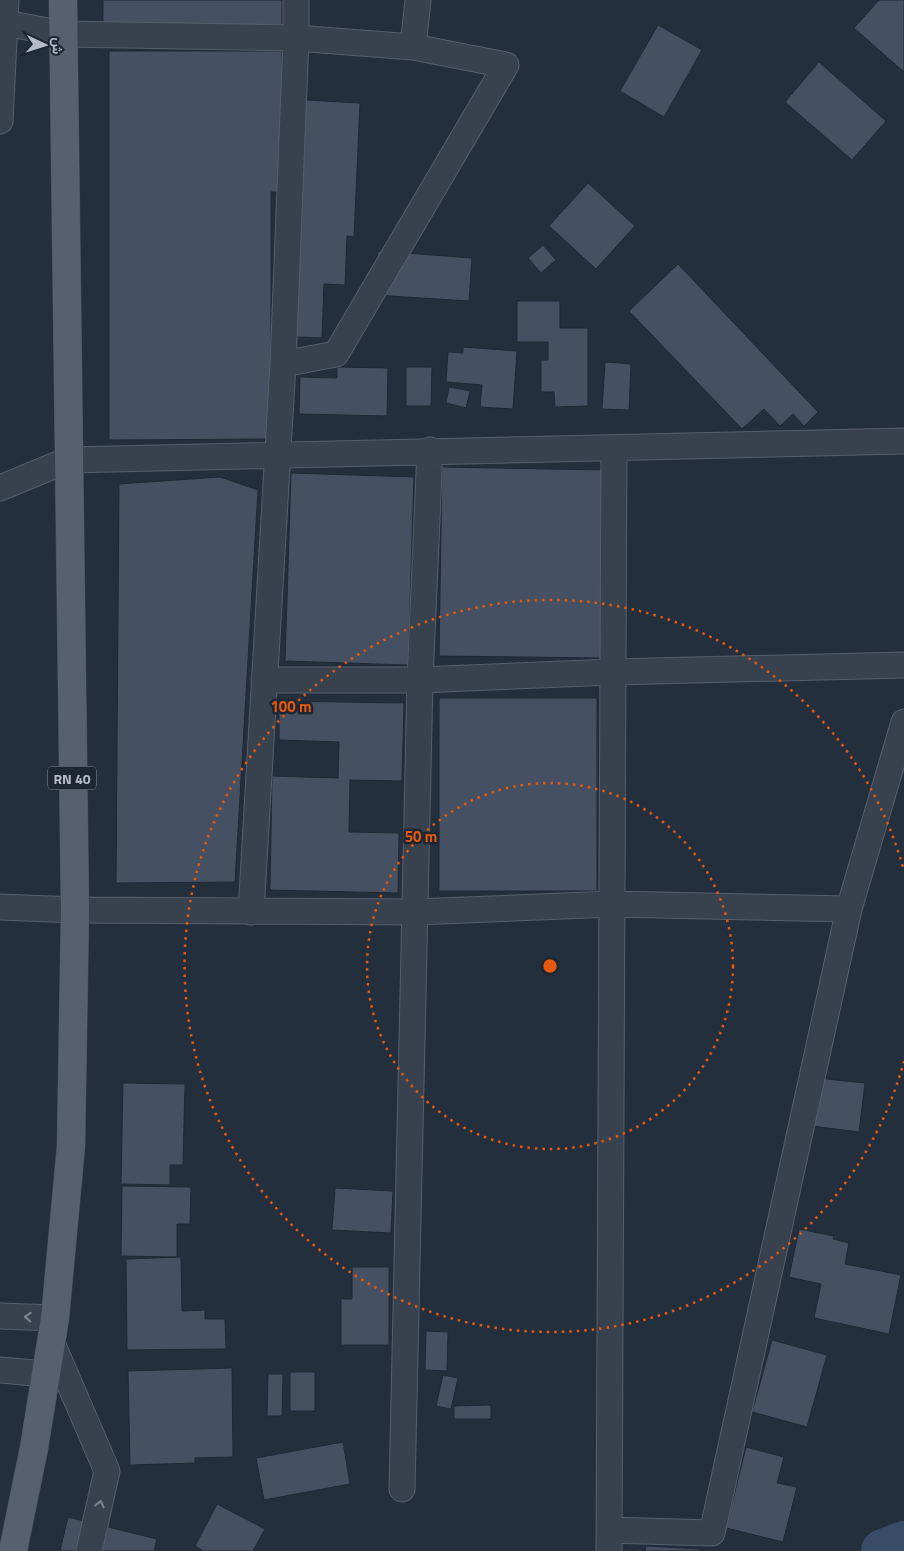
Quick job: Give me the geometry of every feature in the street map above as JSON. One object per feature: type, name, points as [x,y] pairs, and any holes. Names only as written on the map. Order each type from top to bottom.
[{"type":"main road","name":"RN 40","points":[[13,1551],[34,1448],[53,1331],[71,1146],[74,910],[63,0]]},
{"type":"street","points":[[251,912],[284,364],[296,0]]},
{"type":"street","points":[[413,47],[418,0]]},
{"type":"street","points":[[0,121],[4,15],[64,34],[296,38],[413,47],[506,65],[336,354],[284,364]]},
{"type":"street","points":[[0,488],[68,460],[277,456],[430,450],[904,441]]},
{"type":"street","points":[[614,448],[609,1541],[712,1533],[849,909],[904,722]]},
{"type":"street","points":[[402,1489],[420,680],[430,450]]},
{"type":"street","points":[[264,680],[420,680],[613,672],[904,665]]},
{"type":"street","points":[[0,907],[74,910],[415,912],[612,904],[849,909]]},
{"type":"street","points":[[0,1316],[53,1331],[107,1471],[89,1551]]},
{"type":"street","points":[[0,1370],[45,1374]]},
{"type":"building","points":[[103,0],[282,0],[282,25],[103,24]]},
{"type":"building","points":[[879,0],[904,0],[904,72],[854,28]]},
{"type":"building","points":[[658,25],[702,50],[664,117],[620,91]]},
{"type":"building","points":[[109,51],[282,51],[282,192],[271,192],[271,439],[109,440]]},
{"type":"building","points":[[819,62],[886,121],[852,160],[785,102]]},
{"type":"building","points":[[306,100],[360,103],[354,237],[347,236],[345,285],[324,284],[322,338],[296,337]]},
{"type":"building","points":[[588,183],[635,226],[596,269],[549,226]]},
{"type":"building","points":[[543,245],[556,260],[541,273],[528,258]]},
{"type":"building","points":[[378,251],[472,258],[469,301],[375,295]]},
{"type":"building","points":[[678,264],[818,412],[804,426],[793,414],[780,426],[764,409],[742,429],[629,311]]},
{"type":"building","points":[[517,301],[560,301],[560,328],[588,328],[588,406],[555,407],[554,392],[541,392],[541,360],[548,360],[548,342],[517,342]]},
{"type":"building","points":[[463,347],[517,351],[513,409],[480,407],[482,385],[446,382],[448,352],[463,353]]},
{"type":"building","points":[[605,362],[631,364],[629,410],[602,409]]},
{"type":"building","points":[[337,367],[388,368],[387,416],[299,414],[300,377],[337,378]]},
{"type":"building","points":[[406,367],[432,367],[431,406],[406,406]]},
{"type":"building","points":[[449,387],[470,391],[466,408],[446,403]]},
{"type":"building","points":[[442,467],[604,470],[602,658],[439,656]]},
{"type":"building","points":[[291,473],[414,477],[408,665],[285,661]]},
{"type":"building","points":[[220,477],[258,490],[235,882],[116,883],[119,484]]},
{"type":"building","points":[[439,698],[597,698],[597,891],[439,891]]},
{"type":"building","points":[[279,701],[404,703],[402,781],[350,780],[349,832],[399,833],[398,893],[270,890],[272,776],[338,778],[339,742],[279,740]]},
{"type":"building","points":[[817,1078],[865,1083],[859,1132],[812,1126]]},
{"type":"building","points":[[123,1083],[185,1084],[183,1165],[170,1165],[170,1185],[121,1184]]},
{"type":"building","points":[[122,1186],[191,1187],[190,1224],[177,1224],[177,1257],[121,1256]]},
{"type":"building","points":[[335,1188],[393,1191],[391,1233],[332,1230]]},
{"type":"building","points":[[799,1229],[834,1236],[833,1239],[849,1243],[845,1264],[901,1275],[889,1334],[814,1318],[821,1284],[789,1277]]},
{"type":"building","points":[[181,1257],[182,1311],[205,1310],[205,1319],[225,1319],[226,1349],[127,1350],[126,1259]]},
{"type":"building","points":[[352,1267],[389,1267],[389,1345],[341,1345],[341,1299],[352,1299]]},
{"type":"building","points":[[426,1331],[448,1332],[447,1371],[425,1370]]},
{"type":"building","points":[[772,1340],[827,1355],[807,1427],[752,1412]]},
{"type":"building","points":[[232,1368],[233,1457],[195,1458],[195,1463],[130,1465],[128,1371]]},
{"type":"building","points":[[290,1372],[315,1372],[315,1411],[290,1411]]},
{"type":"building","points":[[268,1374],[283,1374],[282,1416],[267,1416]]},
{"type":"building","points":[[443,1375],[458,1378],[451,1409],[436,1406]]},
{"type":"building","points":[[491,1405],[491,1419],[454,1419],[454,1406]]},
{"type":"building","points":[[343,1442],[350,1484],[264,1500],[256,1458]]},
{"type":"building","points":[[746,1447],[784,1457],[777,1483],[797,1487],[783,1542],[726,1528]]},
{"type":"building","points":[[217,1504],[265,1529],[253,1551],[203,1551],[195,1546]]},
{"type":"building","points":[[68,1517],[157,1539],[154,1551],[60,1551]]},
{"type":"building","points":[[646,1546],[700,1549],[700,1551],[645,1551]]},
{"type":"waterway","points":[[883,1551],[904,1543]]}]
